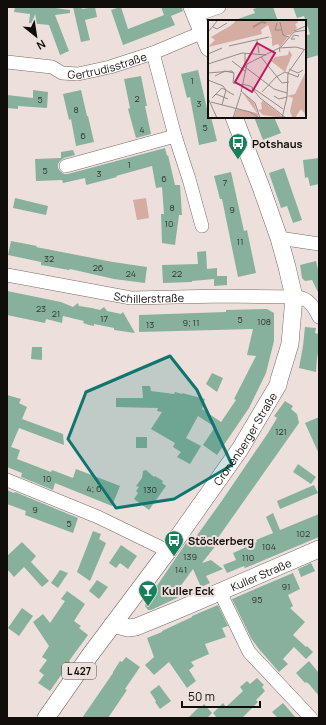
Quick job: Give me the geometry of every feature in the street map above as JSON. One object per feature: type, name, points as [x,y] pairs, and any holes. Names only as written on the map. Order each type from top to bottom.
[{"type":"main road","points":[[194,11],[208,45]]},
{"type":"main road","name":"Cronenberger Straße","points":[[46,718],[90,655],[168,551],[240,449],[278,385],[290,344],[296,297],[279,238],[234,118]]},
{"type":"main road","name":"Kuller Straße","points":[[113,624],[128,628],[136,626],[220,592],[319,549]]},
{"type":"street","points":[[194,11],[219,7]]},
{"type":"street","name":"Gertrudisstraße","points":[[7,62],[52,67],[62,73],[78,74],[110,67],[203,32]]},
{"type":"street","points":[[153,52],[175,136],[202,226]]},
{"type":"street","points":[[66,166],[175,136]]},
{"type":"street","points":[[279,238],[319,244]]},
{"type":"street","name":"Schillerstraße","points":[[7,275],[131,298],[223,296],[296,297]]},
{"type":"street","points":[[296,297],[307,300],[319,317]]},
{"type":"street","points":[[7,480],[98,517],[168,551]]},
{"type":"street","points":[[220,592],[249,652],[311,718]]},
{"type":"highlighted area","points":[[170,356],[197,390],[232,465],[174,499],[116,508],[68,439],[86,392]]},
{"type":"shaded area","points":[[146,198],[149,218],[137,220],[133,200]]},
{"type":"building","points":[[15,7],[48,7],[70,10],[70,13],[55,15],[69,51],[60,55],[49,25],[29,23],[30,14],[14,12]]},
{"type":"building","points":[[73,7],[82,7],[82,9],[95,7],[97,17],[85,20],[90,40],[81,42]]},
{"type":"building","points":[[121,7],[128,29],[164,15],[161,7],[182,7],[183,11],[171,16],[175,25],[123,45],[111,10]]},
{"type":"building","points":[[260,7],[273,7],[278,20],[235,20],[255,13],[253,9]]},
{"type":"building","points":[[293,7],[319,7],[319,55],[306,59],[306,36],[310,34],[304,16],[297,18]]},
{"type":"building","points":[[198,70],[208,118],[211,118],[217,141],[199,145],[190,97],[187,98],[181,74]]},
{"type":"building","points":[[141,76],[151,134],[136,138],[128,109],[130,108],[124,79]]},
{"type":"building","points":[[33,90],[48,92],[47,108],[18,106],[18,109],[7,108],[7,95],[33,98]]},
{"type":"building","points":[[81,90],[94,142],[76,146],[71,119],[69,120],[63,94]]},
{"type":"building","points":[[254,118],[274,118],[281,133],[263,140]]},
{"type":"building","points":[[165,148],[175,185],[180,185],[182,215],[179,215],[175,245],[162,243],[161,214],[164,214],[162,187],[156,188],[152,166],[86,185],[85,178],[63,183],[62,180],[36,181],[35,159],[61,158],[61,152],[73,150],[75,155],[64,158],[58,164],[60,171],[64,174],[68,174]]},
{"type":"building","points":[[319,158],[319,184],[310,186],[308,177],[305,178],[303,160]]},
{"type":"building","points":[[284,168],[302,220],[293,223],[287,206],[281,208],[269,173]]},
{"type":"building","points":[[231,172],[244,231],[247,230],[256,273],[238,277],[222,199],[220,199],[214,176]]},
{"type":"building","points":[[15,198],[48,206],[46,215],[13,208]]},
{"type":"building","points":[[11,241],[113,262],[147,267],[145,283],[114,279],[70,269],[41,265],[41,262],[8,255]]},
{"type":"building","points":[[206,251],[207,269],[217,268],[217,276],[227,276],[227,285],[214,286],[214,279],[192,282],[163,283],[162,265],[198,264],[197,252]]},
{"type":"building","points":[[316,261],[319,274],[319,294],[312,280],[305,281],[302,278],[300,265]]},
{"type":"building","points":[[7,291],[61,302],[73,307],[78,303],[79,306],[100,310],[104,307],[107,311],[121,314],[123,312],[135,333],[114,330],[114,328],[94,324],[94,326],[89,325],[83,323],[84,321],[63,316],[62,323],[46,319],[45,323],[7,315]]},
{"type":"building","points":[[267,309],[274,313],[274,341],[266,373],[249,408],[217,455],[203,445],[215,427],[198,416],[186,438],[201,446],[190,464],[177,457],[181,452],[173,447],[175,443],[151,429],[162,412],[157,411],[158,408],[116,407],[116,398],[143,398],[142,386],[150,386],[151,391],[174,394],[175,392],[182,393],[205,399],[202,409],[221,422],[236,400],[234,399],[256,356],[247,355],[253,329],[139,332],[139,315]]},
{"type":"building","points":[[305,327],[316,328],[315,333],[319,334],[316,372],[299,368]]},
{"type":"building","points":[[32,347],[42,347],[42,360],[31,359]]},
{"type":"building","points":[[212,373],[223,378],[217,392],[206,384]]},
{"type":"building","points":[[7,395],[21,399],[19,403],[27,407],[22,419],[63,434],[64,445],[19,428],[11,447],[20,450],[17,459],[51,472],[52,470],[73,478],[76,469],[120,486],[112,506],[55,483],[53,490],[21,477],[22,473],[7,467]]},
{"type":"building","points":[[285,401],[293,406],[291,409],[297,414],[299,423],[215,542],[217,544],[202,563],[211,560],[223,569],[206,576],[210,583],[201,587],[193,569],[177,591],[179,597],[148,610],[145,606],[146,602],[186,543],[190,545],[221,502],[268,433],[277,418],[274,416]]},
{"type":"building","points":[[319,417],[319,454],[305,423]]},
{"type":"building","points":[[136,437],[147,437],[147,448],[136,448]]},
{"type":"building","points":[[298,464],[316,477],[311,484],[293,472]]},
{"type":"building","points":[[146,470],[154,477],[155,476],[163,481],[162,483],[166,486],[149,510],[134,499],[138,493],[136,491],[139,487],[136,486],[142,478],[143,471]]},
{"type":"building","points":[[314,485],[318,493],[280,509],[277,501]]},
{"type":"building","points":[[7,490],[78,518],[73,533],[25,515],[26,511],[7,504]]},
{"type":"building","points":[[273,513],[280,530],[319,514],[319,537],[245,568],[244,566],[227,573],[223,565],[236,560],[233,553],[257,542],[256,540],[273,533],[266,517]]},
{"type":"building","points":[[93,531],[101,534],[99,539],[106,543],[90,581],[77,572]]},
{"type":"building","points":[[22,542],[36,556],[31,562],[49,581],[42,587],[24,567],[14,577],[7,569],[7,556]]},
{"type":"building","points":[[121,545],[137,556],[128,569],[120,563],[116,568],[109,563]]},
{"type":"building","points":[[311,563],[315,571],[301,577],[298,569]]},
{"type":"building","points":[[60,570],[68,573],[58,588],[51,583]]},
{"type":"building","points":[[293,573],[300,589],[288,595],[293,606],[290,608],[305,622],[293,635],[313,652],[306,659],[294,647],[283,659],[288,664],[279,672],[251,638],[232,599]]},
{"type":"building","points":[[97,580],[108,587],[99,599],[89,591]]},
{"type":"building","points":[[67,591],[85,604],[74,621],[81,626],[79,628],[88,635],[50,691],[38,683],[44,675],[39,671],[47,660],[42,657],[49,646],[33,622],[43,614],[50,623],[65,601],[61,599]]},
{"type":"building","points":[[218,605],[228,626],[222,628],[226,637],[205,644],[209,654],[191,662],[194,666],[189,670],[196,681],[187,688],[169,662],[154,675],[145,665],[154,657],[147,638]]},
{"type":"building","points":[[22,608],[33,616],[19,636],[8,628]]},
{"type":"building","points":[[126,657],[140,667],[125,689],[127,690],[108,718],[82,718],[120,661],[122,662]]},
{"type":"building","points":[[309,661],[319,673],[319,696],[309,684],[306,682],[305,683],[296,673]]},
{"type":"building","points":[[257,678],[264,685],[262,687],[265,691],[256,700],[258,702],[242,718],[217,718],[213,713],[223,703],[226,707],[243,691],[240,687],[247,681],[250,684]]},
{"type":"building","points":[[159,685],[171,701],[160,709],[150,692]]},
{"type":"building","points":[[283,703],[296,718],[278,718],[272,712]]},
{"type":"building","points":[[204,704],[212,713],[207,718],[188,718],[200,706],[201,708]]},
{"type":"place","name":"Potshaus","points":[[238,160]]},
{"type":"place","name":"Stöckerberg","points":[[174,557]]},
{"type":"place","name":"Kuller Eck","points":[[148,607]]}]
